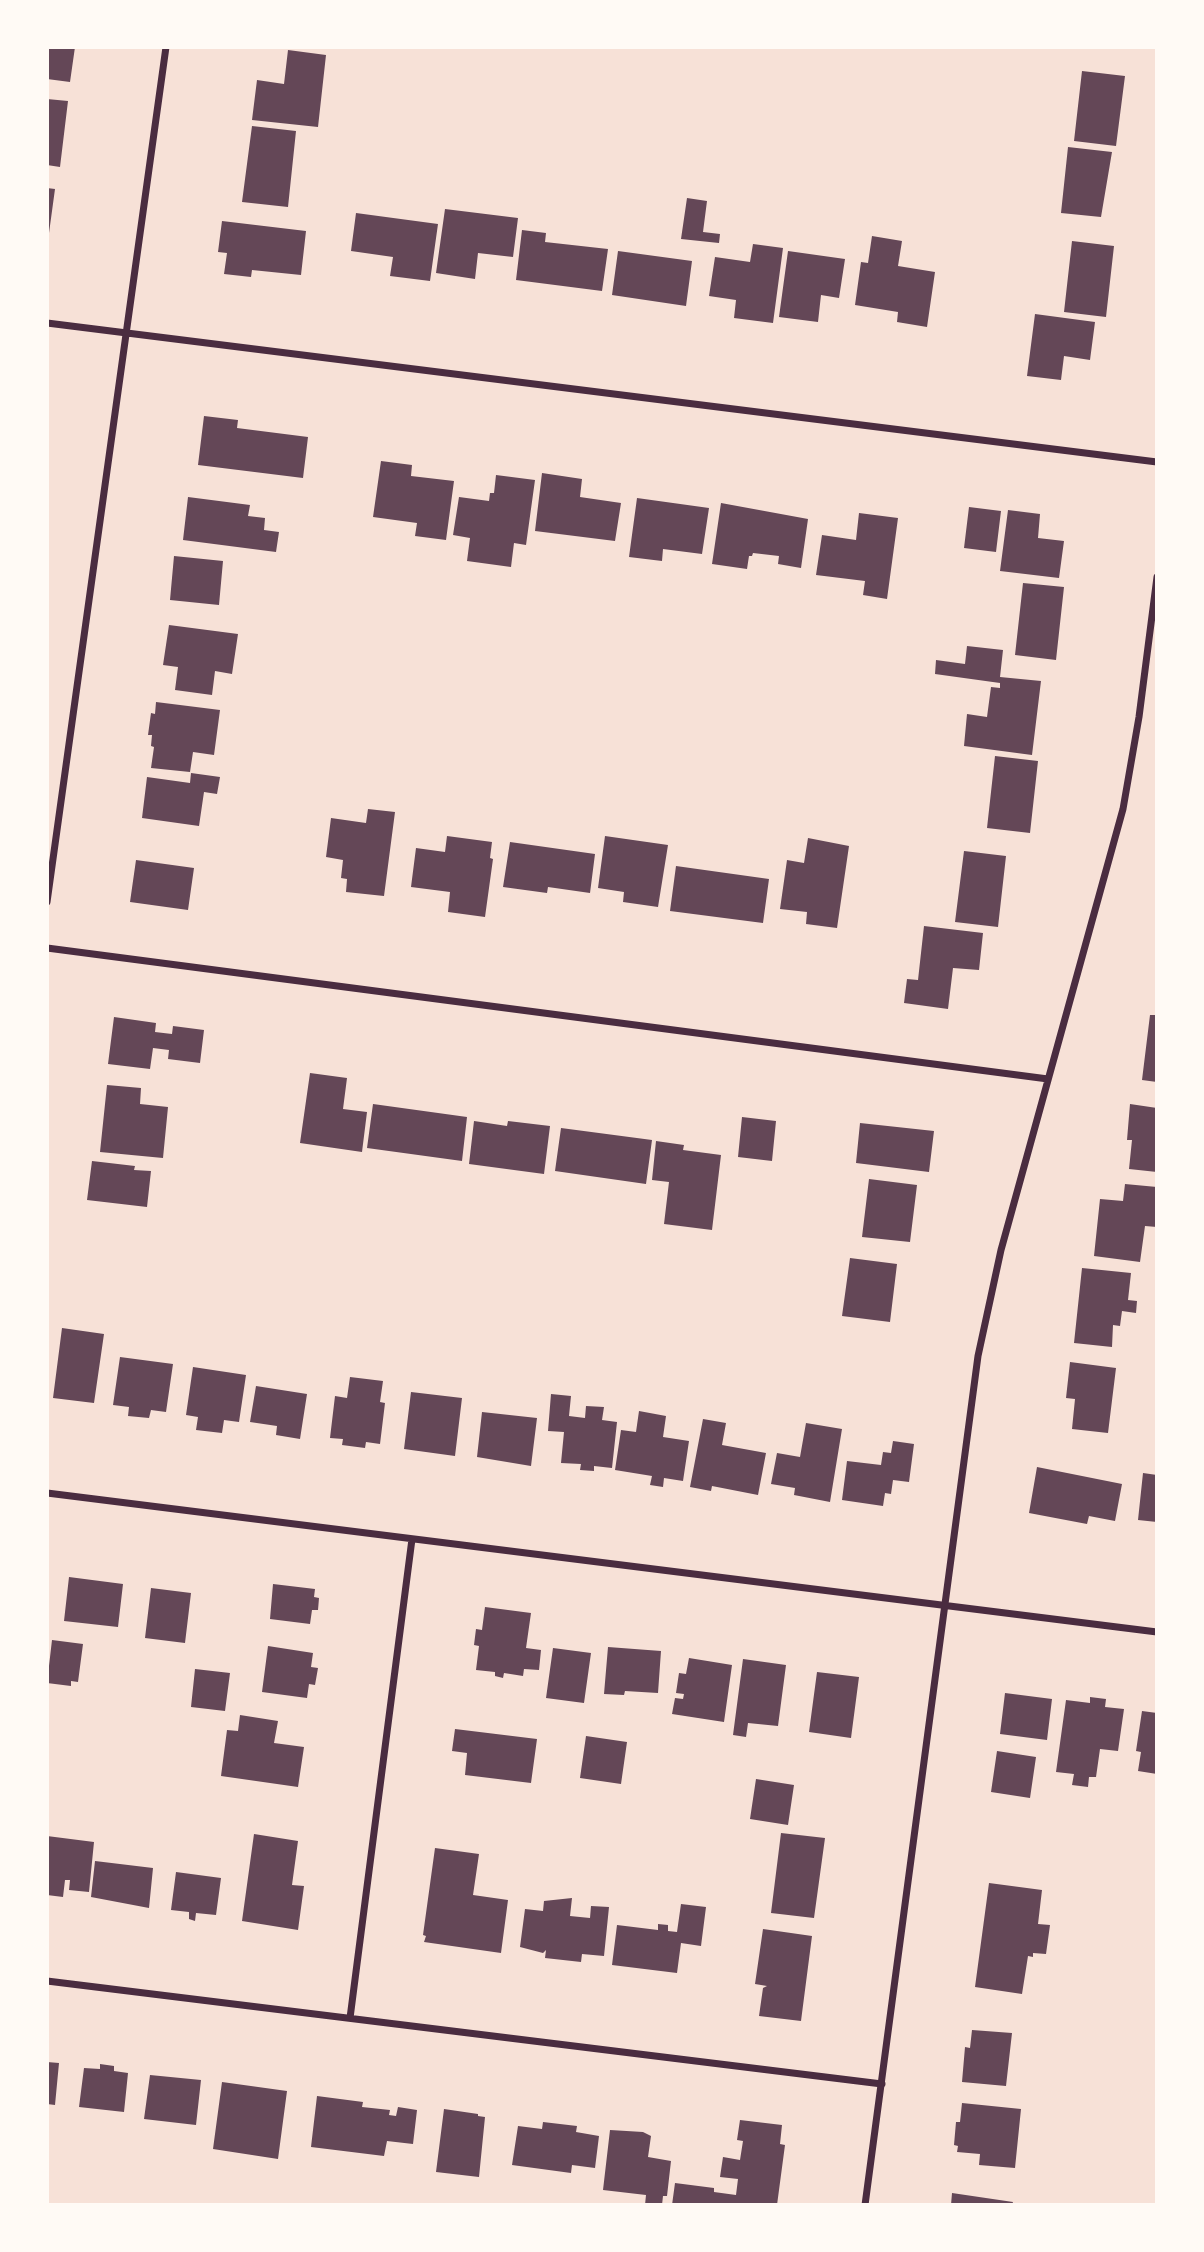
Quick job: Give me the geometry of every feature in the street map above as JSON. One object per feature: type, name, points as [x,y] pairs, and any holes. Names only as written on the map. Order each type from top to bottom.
[{"type":"street","points":[[47,902],[124,333],[166,47]]},
{"type":"street","points":[[47,323],[1157,462]]},
{"type":"street","points":[[864,2205],[978,1356],[1001,1250],[1123,809],[1139,717],[1157,577]]},
{"type":"street","points":[[47,948],[1048,1079]]},
{"type":"street","points":[[47,1493],[1157,1632]]},
{"type":"street","points":[[350,2018],[412,1539]]},
{"type":"street","points":[[47,1981],[882,2084]]},
{"type":"building","points":[[47,47],[75,47],[70,82],[47,79]]},
{"type":"building","points":[[288,50],[326,55],[318,127],[252,120],[257,80],[284,84]]},
{"type":"building","points":[[1082,71],[1125,76],[1116,146],[1074,141]]},
{"type":"building","points":[[47,99],[68,101],[60,167],[47,165]]},
{"type":"building","points":[[252,126],[296,131],[288,207],[242,202]]},
{"type":"building","points":[[1068,147],[1112,152],[1101,217],[1061,213]]},
{"type":"building","points":[[47,188],[55,189],[49,233],[47,233]]},
{"type":"building","points":[[687,198],[707,201],[703,232],[720,234],[719,243],[681,239]]},
{"type":"building","points":[[445,209],[518,218],[513,257],[478,253],[475,279],[436,273]]},
{"type":"building","points":[[356,213],[438,224],[430,281],[390,276],[393,257],[351,251]]},
{"type":"building","points":[[222,221],[306,231],[301,275],[252,270],[251,277],[224,274],[227,253],[218,252]]},
{"type":"building","points":[[522,230],[546,233],[545,242],[608,249],[602,291],[516,280]]},
{"type":"building","points":[[872,236],[902,241],[898,266],[935,272],[927,327],[897,322],[898,312],[855,305],[861,262],[868,263]]},
{"type":"building","points":[[1072,241],[1114,246],[1106,317],[1064,312]]},
{"type":"building","points":[[753,244],[783,248],[773,323],[734,318],[736,300],[709,296],[715,257],[750,262]]},
{"type":"building","points":[[618,251],[692,261],[686,306],[612,295]]},
{"type":"building","points":[[788,251],[845,259],[839,298],[821,295],[818,322],[779,317]]},
{"type":"building","points":[[1035,314],[1095,322],[1090,360],[1064,356],[1061,380],[1027,376]]},
{"type":"building","points":[[204,416],[238,420],[237,428],[308,437],[303,478],[198,465]]},
{"type":"building","points":[[381,461],[412,465],[411,476],[454,481],[446,540],[415,536],[417,523],[373,517]]},
{"type":"building","points":[[542,473],[582,479],[580,497],[621,503],[615,541],[535,531]]},
{"type":"building","points":[[496,475],[535,480],[526,545],[514,543],[511,567],[467,561],[470,538],[453,535],[459,497],[489,501],[490,493],[494,493]]},
{"type":"building","points":[[188,497],[250,505],[248,516],[265,518],[264,530],[279,532],[276,552],[183,540]]},
{"type":"building","points":[[637,498],[709,508],[702,554],[663,549],[662,561],[629,557]]},
{"type":"building","points":[[721,503],[808,519],[801,568],[778,564],[779,556],[753,553],[749,556],[747,569],[712,564]]},
{"type":"building","points":[[969,507],[1001,511],[996,552],[964,548]]},
{"type":"building","points":[[1008,510],[1040,514],[1038,538],[1064,541],[1059,578],[1000,571]]},
{"type":"building","points":[[859,513],[898,518],[887,599],[863,595],[865,581],[816,575],[822,535],[856,540]]},
{"type":"building","points":[[174,556],[223,561],[219,605],[170,600]]},
{"type":"building","points":[[1023,583],[1064,587],[1056,660],[1015,655]]},
{"type":"building","points":[[169,625],[238,634],[232,674],[215,671],[212,695],[175,690],[178,667],[163,665]]},
{"type":"building","points":[[967,646],[1003,650],[1000,677],[1041,681],[1032,755],[964,746],[967,714],[987,717],[991,687],[1000,688],[1000,683],[935,674],[936,660],[965,664]]},
{"type":"building","points":[[156,702],[220,710],[214,755],[193,752],[190,772],[151,768],[154,747],[151,746],[152,735],[148,735],[151,713],[155,714]]},
{"type":"building","points":[[995,756],[1038,761],[1030,833],[987,828]]},
{"type":"building","points":[[191,773],[220,777],[217,794],[204,792],[199,826],[142,818],[147,777],[190,783]]},
{"type":"building","points":[[368,809],[395,812],[384,896],[346,892],[347,879],[341,878],[343,860],[326,857],[331,818],[366,823]]},
{"type":"building","points":[[447,836],[492,842],[490,858],[493,859],[485,917],[448,912],[450,892],[411,887],[416,848],[445,852]]},
{"type":"building","points":[[605,836],[668,845],[658,907],[623,902],[624,892],[598,888]]},
{"type":"building","points":[[808,838],[849,846],[837,928],[806,924],[807,912],[780,909],[787,860],[804,863]]},
{"type":"building","points":[[510,842],[595,854],[590,893],[548,887],[547,893],[503,887]]},
{"type":"building","points":[[964,851],[1006,856],[998,927],[955,922]]},
{"type":"building","points":[[136,860],[194,868],[188,910],[130,902]]},
{"type":"building","points":[[676,866],[769,879],[763,923],[670,911]]},
{"type":"building","points":[[924,926],[983,933],[979,970],[953,968],[948,1009],[904,1003],[907,979],[918,980]]},
{"type":"building","points":[[1150,1015],[1157,1015],[1157,1082],[1142,1080]]},
{"type":"building","points":[[114,1017],[156,1023],[155,1032],[172,1034],[173,1026],[204,1030],[200,1063],[168,1059],[169,1050],[153,1048],[150,1069],[108,1064]]},
{"type":"building","points":[[310,1073],[347,1078],[343,1109],[367,1112],[362,1152],[300,1143]]},
{"type":"building","points":[[107,1085],[141,1088],[140,1104],[168,1107],[163,1158],[100,1152]]},
{"type":"building","points":[[373,1104],[467,1117],[462,1161],[367,1148]]},
{"type":"building","points":[[1130,1104],[1157,1108],[1157,1172],[1129,1169],[1132,1140],[1127,1140]]},
{"type":"building","points":[[742,1117],[776,1121],[772,1161],[738,1157]]},
{"type":"building","points":[[474,1121],[507,1126],[508,1121],[550,1126],[544,1174],[469,1164]]},
{"type":"building","points":[[860,1123],[934,1131],[929,1172],[856,1163]]},
{"type":"building","points":[[561,1128],[652,1140],[646,1184],[555,1171]]},
{"type":"building","points":[[656,1141],[684,1145],[683,1150],[721,1155],[712,1230],[664,1224],[669,1182],[652,1180]]},
{"type":"building","points":[[92,1161],[135,1166],[134,1170],[151,1171],[147,1207],[87,1200]]},
{"type":"building","points":[[869,1179],[917,1185],[910,1242],[862,1237]]},
{"type":"building","points":[[1125,1184],[1157,1187],[1157,1227],[1145,1226],[1140,1262],[1094,1256],[1100,1199],[1123,1201]]},
{"type":"building","points":[[850,1258],[897,1264],[890,1322],[842,1316]]},
{"type":"building","points":[[1082,1268],[1131,1273],[1128,1300],[1137,1301],[1136,1313],[1122,1311],[1120,1326],[1113,1325],[1112,1347],[1074,1343]]},
{"type":"building","points":[[62,1328],[104,1334],[94,1403],[53,1398]]},
{"type":"building","points":[[120,1357],[173,1364],[166,1412],[151,1410],[149,1418],[128,1416],[129,1407],[113,1405]]},
{"type":"building","points":[[1070,1362],[1116,1368],[1108,1433],[1072,1429],[1075,1399],[1066,1398]]},
{"type":"building","points":[[193,1367],[246,1375],[239,1422],[224,1420],[222,1433],[196,1430],[198,1417],[186,1415]]},
{"type":"building","points":[[350,1377],[383,1381],[380,1402],[385,1403],[380,1444],[366,1442],[365,1448],[342,1445],[343,1439],[330,1438],[335,1396],[347,1398]]},
{"type":"building","points":[[256,1386],[307,1394],[300,1439],[276,1435],[277,1426],[250,1422]]},
{"type":"building","points":[[411,1392],[462,1398],[455,1456],[404,1449]]},
{"type":"building","points":[[551,1394],[571,1396],[569,1416],[585,1418],[586,1406],[604,1407],[602,1420],[617,1422],[612,1468],[594,1466],[594,1471],[580,1470],[581,1464],[561,1463],[564,1432],[548,1431]]},
{"type":"building","points":[[639,1411],[666,1416],[663,1437],[689,1441],[683,1481],[664,1478],[663,1487],[650,1485],[652,1476],[615,1470],[621,1430],[636,1432]]},
{"type":"building","points":[[482,1412],[537,1418],[531,1466],[477,1457]]},
{"type":"building","points":[[703,1419],[726,1423],[722,1445],[766,1453],[758,1495],[712,1486],[711,1491],[690,1487]]},
{"type":"building","points":[[806,1423],[842,1429],[830,1502],[794,1495],[795,1488],[771,1484],[777,1453],[800,1457]]},
{"type":"building","points":[[893,1441],[914,1444],[909,1482],[893,1480],[891,1494],[885,1493],[883,1506],[842,1500],[847,1461],[881,1465],[883,1452],[891,1453]]},
{"type":"building","points":[[1037,1467],[1122,1484],[1115,1521],[1089,1516],[1087,1524],[1029,1513]]},
{"type":"building","points":[[1143,1473],[1157,1475],[1157,1522],[1138,1520]]},
{"type":"building","points":[[69,1577],[123,1584],[118,1627],[64,1621]]},
{"type":"building","points":[[273,1584],[315,1589],[314,1597],[319,1598],[318,1610],[312,1610],[310,1624],[270,1619]]},
{"type":"building","points":[[151,1588],[191,1593],[185,1643],[145,1638]]},
{"type":"building","points":[[485,1607],[531,1613],[526,1648],[541,1650],[539,1670],[524,1669],[523,1676],[504,1673],[503,1678],[495,1676],[495,1672],[476,1670],[479,1646],[474,1645],[476,1629],[482,1630]]},
{"type":"building","points":[[52,1640],[83,1644],[78,1682],[71,1681],[71,1686],[47,1683]]},
{"type":"building","points":[[268,1646],[313,1653],[311,1667],[318,1668],[315,1685],[309,1684],[307,1698],[262,1692]]},
{"type":"building","points":[[608,1647],[661,1651],[658,1693],[625,1691],[624,1695],[604,1694]]},
{"type":"building","points":[[553,1648],[591,1653],[584,1703],[546,1698]]},
{"type":"building","points":[[689,1658],[732,1665],[724,1722],[672,1714],[675,1698],[683,1699],[684,1694],[676,1693],[679,1673],[686,1674]]},
{"type":"building","points":[[743,1659],[786,1665],[778,1726],[748,1723],[746,1737],[733,1735]]},
{"type":"building","points":[[195,1669],[230,1673],[225,1711],[191,1707]]},
{"type":"building","points":[[817,1672],[859,1677],[851,1738],[809,1732]]},
{"type":"building","points":[[1005,1693],[1052,1699],[1047,1740],[1000,1734]]},
{"type":"building","points":[[1090,1697],[1106,1699],[1105,1707],[1124,1709],[1118,1751],[1100,1749],[1096,1777],[1089,1777],[1088,1787],[1072,1785],[1074,1774],[1056,1772],[1066,1700],[1090,1703]]},
{"type":"building","points":[[1142,1711],[1157,1713],[1157,1774],[1138,1771],[1141,1752],[1136,1751]]},
{"type":"building","points":[[240,1715],[278,1721],[274,1743],[304,1747],[298,1787],[221,1776],[227,1730],[238,1731]]},
{"type":"building","points":[[455,1729],[537,1739],[531,1783],[465,1775],[467,1753],[452,1751]]},
{"type":"building","points":[[586,1736],[627,1742],[621,1784],[580,1778]]},
{"type":"building","points":[[997,1751],[1036,1757],[1030,1798],[991,1792]]},
{"type":"building","points":[[756,1779],[794,1785],[788,1825],[750,1819]]},
{"type":"building","points":[[781,1833],[825,1838],[814,1918],[771,1913]]},
{"type":"building","points":[[254,1834],[298,1841],[292,1885],[304,1886],[298,1930],[242,1921]]},
{"type":"building","points":[[47,1836],[94,1842],[89,1892],[69,1890],[70,1880],[65,1880],[63,1897],[47,1895]]},
{"type":"building","points":[[435,1848],[479,1854],[473,1895],[508,1900],[501,1953],[424,1942]]},
{"type":"building","points":[[95,1861],[153,1868],[149,1908],[91,1897]]},
{"type":"building","points":[[176,1872],[221,1878],[216,1915],[196,1913],[195,1921],[189,1919],[189,1912],[171,1910]]},
{"type":"building","points":[[989,1883],[1042,1890],[1038,1924],[1050,1925],[1046,1954],[1033,1953],[1033,1957],[1028,1956],[1022,1994],[975,1987]]},
{"type":"building","points":[[572,1898],[570,1916],[590,1918],[591,1906],[609,1907],[604,1956],[582,1954],[581,1962],[545,1958],[546,1950],[543,1953],[520,1947],[525,1909],[543,1911],[544,1901]]},
{"type":"building","points":[[681,1904],[706,1907],[701,1946],[681,1943],[677,1973],[612,1965],[617,1925],[658,1930],[658,1924],[668,1925],[668,1931],[677,1932]]},
{"type":"building","points":[[763,1929],[812,1936],[801,2021],[759,2016],[763,1988],[767,1986],[755,1984]]},
{"type":"building","points":[[972,2030],[1012,2033],[1006,2086],[962,2082],[965,2047],[970,2048]]},
{"type":"building","points":[[47,2062],[59,2063],[55,2105],[47,2104]]},
{"type":"building","points":[[100,2064],[114,2066],[114,2071],[128,2073],[124,2112],[79,2107],[84,2068],[100,2069]]},
{"type":"building","points":[[150,2075],[201,2080],[196,2125],[144,2119]]},
{"type":"building","points":[[222,2082],[287,2091],[278,2159],[213,2149]]},
{"type":"building","points":[[317,2096],[363,2102],[362,2107],[390,2110],[389,2115],[396,2116],[398,2107],[417,2110],[413,2144],[387,2141],[384,2156],[311,2147]]},
{"type":"building","points":[[962,2103],[1021,2109],[1015,2168],[979,2165],[980,2154],[957,2152],[958,2146],[954,2145],[956,2122],[960,2122]]},
{"type":"building","points":[[444,2109],[485,2117],[479,2177],[436,2172]]},
{"type":"building","points":[[740,2120],[782,2125],[780,2144],[785,2145],[777,2205],[672,2205],[675,2183],[714,2188],[714,2192],[736,2195],[738,2179],[720,2177],[723,2157],[740,2160],[743,2141],[737,2140]]},
{"type":"building","points":[[543,2122],[577,2126],[576,2132],[599,2136],[595,2168],[572,2165],[571,2173],[512,2165],[518,2126],[542,2129]]},
{"type":"building","points":[[610,2130],[643,2132],[651,2136],[648,2157],[671,2161],[667,2196],[663,2196],[662,2205],[645,2205],[646,2195],[603,2190]]},
{"type":"building","points":[[952,2193],[1013,2202],[1012,2205],[951,2205]]}]
